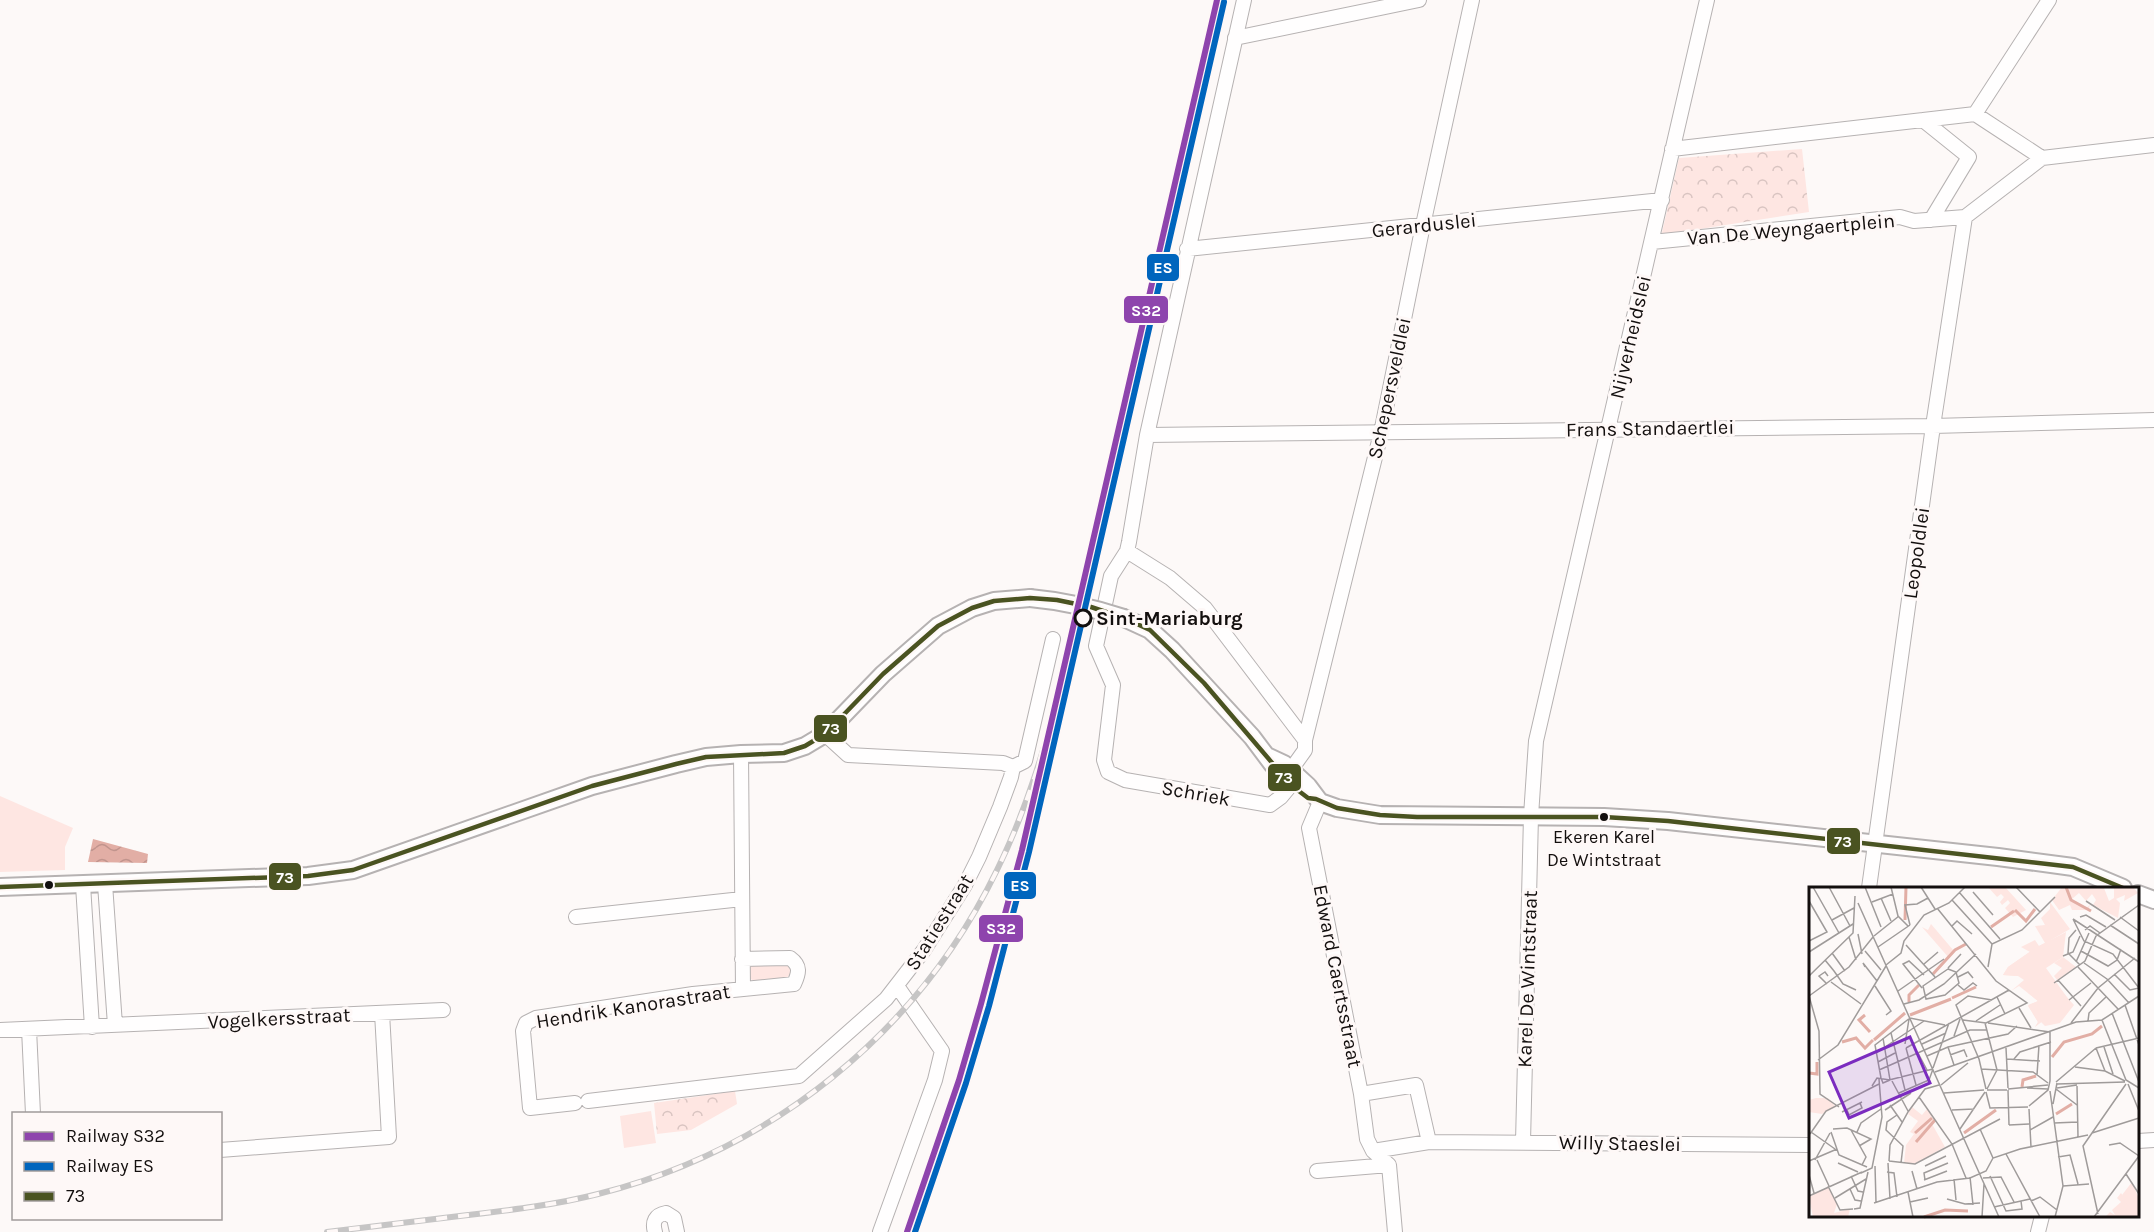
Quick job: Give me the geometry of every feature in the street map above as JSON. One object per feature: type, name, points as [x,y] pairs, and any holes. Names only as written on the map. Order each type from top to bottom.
[{"type":"street","points":[[1244,0],[1186,249],[1147,435],[1127,551],[1170,578],[1205,608],[1305,740]]},
{"type":"street","points":[[1235,38],[1419,0]]},
{"type":"street","name":"Schepersveldlei","points":[[1291,778],[1305,750],[1305,740],[1381,433],[1472,0]]},
{"type":"street","name":"Nijverheidslei","points":[[1531,816],[1536,741],[1707,0]]},
{"type":"street","points":[[1975,114],[2049,0]]},
{"type":"street","points":[[1672,149],[1975,114],[2042,158]]},
{"type":"street","points":[[1923,120],[1969,157],[1931,220]]},
{"type":"street","points":[[1965,217],[2042,158],[2154,146]]},
{"type":"street","name":"Gerarduslei","points":[[1186,249],[1662,200]]},
{"type":"street","name":"Van De Weyngaertplein","points":[[1652,242],[1900,218],[1914,221],[1965,217]]},
{"type":"street","name":"Leopoldlei","points":[[1869,887],[1933,426],[1965,217]]},
{"type":"street","name":"Frans Standaertlei","points":[[1147,435],[1933,426],[2154,420]]},
{"type":"street","name":"Schriek","points":[[1127,551],[1111,576],[1096,646],[1113,685],[1104,760],[1108,772],[1125,780],[1269,804],[1281,797],[1291,778]]},
{"type":"street","points":[[0,887],[308,876],[352,870],[592,786],[706,757],[784,753],[805,746],[825,734],[883,674],[938,626],[972,608],[994,601],[1030,598],[1057,600],[1083,606],[1124,618],[1150,630],[1172,650],[1269,757],[1274,766],[1291,778],[1308,798],[1337,808],[1380,816],[1604,817],[1668,821],[2073,867],[2117,887]]},
{"type":"street","name":"Statiestraat","points":[[880,1232],[935,1080],[942,1051],[897,986],[936,932],[965,885],[994,824],[1013,767],[1025,761],[1053,639]]},
{"type":"street","points":[[825,734],[848,755],[1003,763],[1013,767]]},
{"type":"street","points":[[741,754],[743,989]]},
{"type":"street","name":"Edward Caertsstraat","points":[[1318,801],[1309,828],[1361,1095],[1367,1139],[1373,1150]]},
{"type":"street","name":"Karel De Wintstraat","points":[[1522,1142],[1531,816]]},
{"type":"street","points":[[105,884],[115,1025]]},
{"type":"street","points":[[83,885],[92,1027]]},
{"type":"street","points":[[2139,894],[2154,900]]},
{"type":"street","points":[[576,917],[742,899]]},
{"type":"street","name":"Hendrik Kanorastraat","points":[[742,959],[790,958],[796,962],[799,969],[794,984],[693,994],[536,1018],[526,1023],[522,1031],[530,1108],[799,1076],[844,1038],[897,986]]},
{"type":"street","name":"Vogelkersstraat","points":[[0,1030],[443,1010]]},
{"type":"street","points":[[222,1150],[389,1137],[382,1013]]},
{"type":"street","points":[[29,1029],[33,1112]]},
{"type":"street","points":[[1361,1095],[1416,1085],[1429,1142]]},
{"type":"street","points":[[2139,1141],[2154,1140]]},
{"type":"street","name":"Willy Staeslei","points":[[1373,1150],[1429,1142],[1809,1145]]},
{"type":"street","points":[[1373,1150],[1389,1165],[1395,1232]]},
{"type":"street","points":[[1317,1171],[1389,1165]]},
{"type":"street","points":[[655,1232],[654,1220],[666,1212],[674,1218],[677,1232]]},
{"type":"street","points":[[2038,1232],[2042,1217]]},
{"type":"green space","points":[[1802,149],[1809,212],[1700,229],[1693,234],[1661,237],[1679,158]]},
{"type":"green space","points":[[0,796],[73,828],[65,847],[65,870],[0,872]]},
{"type":"green space","points":[[787,962],[792,971],[787,978],[755,982],[748,977],[748,967],[752,963]]},
{"type":"green space","points":[[735,1091],[737,1104],[691,1130],[657,1134],[654,1103]]},
{"type":"green space","points":[[651,1111],[656,1143],[624,1148],[620,1116]]},
{"type":"water","points":[[93,839],[148,854],[147,863],[88,862]]},
{"type":"railway","points":[[327,1232],[517,1209],[598,1194],[662,1174],[723,1148],[780,1115],[833,1077],[882,1033],[926,983],[964,929],[997,870],[1018,824],[1043,752],[1063,679]]},
{"type":"rail line","name":"S32","points":[[907,1232],[959,1080],[1022,850],[1217,0]]},
{"type":"rail line","name":"ES","points":[[915,1232],[966,1083],[989,1006],[1029,852],[1224,2]]},
{"type":"transit line","name":"73","points":[[0,887],[308,876],[353,870],[592,786],[706,757],[784,753],[805,746],[825,734],[883,674],[938,626],[972,608],[994,601],[1030,598],[1057,600],[1091,607],[1150,630],[1204,683],[1291,785],[1308,798],[1337,808],[1380,815],[1417,817],[1604,817],[1668,821],[2073,867],[2121,887]]},
{"type":"place","name":"Sint-Mariaburg","points":[[1083,618]]},
{"type":"place","name":"Ekeren Karel De Wintstraat","points":[[1604,817]]}]
